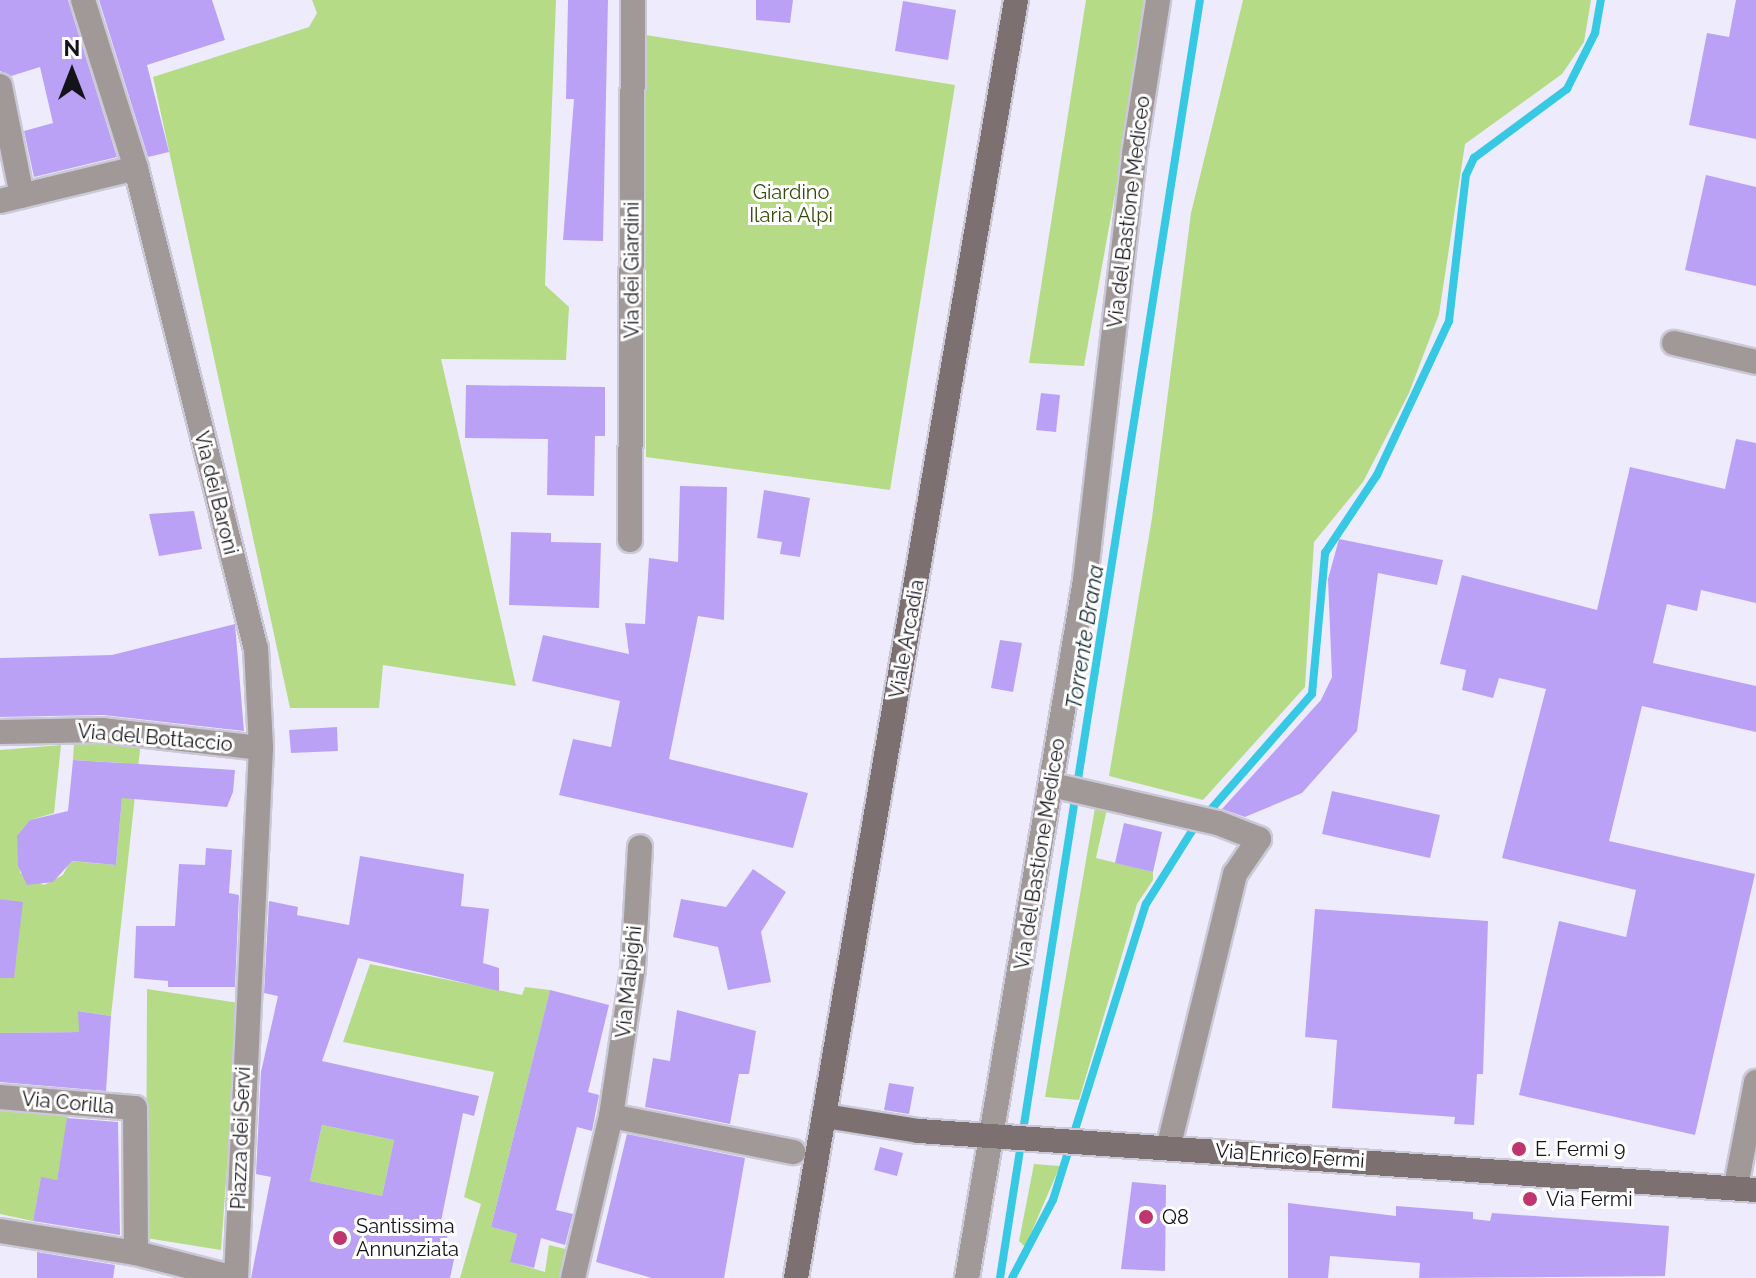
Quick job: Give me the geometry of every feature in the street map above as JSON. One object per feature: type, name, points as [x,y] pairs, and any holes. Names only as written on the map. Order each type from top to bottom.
[{"type":"street","name":"Via dei Baroni","points":[[83,0],[136,168],[256,648],[261,748],[248,999]]},
{"type":"street","name":"Via dei Giardini","points":[[630,540],[633,0]]},
{"type":"street","name":"Viale Arcadia","points":[[796,1278],[1016,0]]},
{"type":"street","name":"Via del Bastione Mediceo","points":[[967,1278],[999,1136],[1059,786],[1134,154],[1158,0]]},
{"type":"street","points":[[0,86],[11,199],[136,168]]},
{"type":"street","points":[[1674,343],[1756,362]]},
{"type":"street","name":"Via del Bottaccio","points":[[0,732],[102,730],[261,748]]},
{"type":"street","points":[[1059,786],[1218,823],[1259,839],[1235,874],[1168,1148]]},
{"type":"street","name":"Via Malpighi","points":[[573,1278],[611,1116],[633,969],[640,847]]},
{"type":"street","name":"Piazza dei Servi","points":[[235,1278],[248,999]]},
{"type":"street","points":[[1746,1188],[1756,1082]]},
{"type":"street","name":"Via Corilla","points":[[0,1097],[135,1108],[136,1253]]},
{"type":"street","points":[[611,1116],[793,1152]]},
{"type":"street","name":"Via Enrico Fermi","points":[[825,1116],[999,1136],[1746,1188]]},
{"type":"street","points":[[0,1231],[136,1253],[235,1278]]},
{"type":"green space","points":[[312,0],[556,0],[545,285],[569,307],[566,360],[441,359],[516,686],[383,665],[379,708],[290,708],[153,77],[309,27],[317,13]]},
{"type":"green space","points":[[1086,0],[1150,0],[1084,366],[1029,363]]},
{"type":"green space","points":[[1243,0],[1591,0],[1584,42],[1562,74],[1465,144],[1439,314],[1409,393],[1363,482],[1314,542],[1305,687],[1203,800],[1109,776],[1152,518],[1191,213]]},
{"type":"green space","name":"Giardino Ilaria Alpi","points":[[646,35],[955,85],[890,490],[646,457]]},
{"type":"green space","points":[[141,741],[111,1016],[79,1011],[79,1032],[0,1033],[0,958],[16,960],[22,903],[0,899],[0,750],[61,745],[54,813],[30,820],[17,837],[20,873],[44,885],[63,875],[70,861],[116,865],[125,763],[73,760],[74,743]]},
{"type":"green space","points":[[1095,808],[1107,809],[1096,858],[1153,872],[1153,880],[1137,904],[1079,1100],[1045,1097]]},
{"type":"green space","points":[[370,964],[522,995],[525,987],[550,990],[491,1227],[517,1234],[511,1262],[545,1272],[549,1245],[574,1251],[567,1278],[460,1278],[481,1204],[464,1197],[494,1072],[343,1042]]},
{"type":"green space","points":[[147,989],[239,1003],[221,1250],[146,1238]]},
{"type":"green space","points":[[0,1102],[69,1110],[57,1180],[41,1178],[33,1221],[0,1214]]},
{"type":"green space","points":[[322,1125],[394,1140],[382,1196],[310,1181]]},
{"type":"green space","points":[[1034,1164],[1060,1166],[1025,1247],[1019,1241]]},
{"type":"building","points":[[0,0],[68,0],[117,157],[34,177],[24,131],[53,123],[40,67],[11,76],[0,71]]},
{"type":"building","points":[[99,0],[212,0],[225,40],[147,65],[169,152],[148,157]]},
{"type":"building","points":[[568,0],[608,0],[603,241],[563,240],[574,99],[566,99]]},
{"type":"building","points":[[756,0],[793,0],[790,23],[756,20]]},
{"type":"building","points":[[1736,0],[1756,0],[1756,139],[1689,125],[1707,33],[1729,37]]},
{"type":"building","points":[[903,1],[956,10],[948,60],[895,51]]},
{"type":"building","points":[[1706,175],[1756,187],[1756,286],[1685,270]]},
{"type":"building","points":[[466,385],[605,387],[605,436],[595,436],[594,496],[547,495],[548,439],[465,438]]},
{"type":"building","points":[[1041,393],[1060,395],[1056,432],[1036,430]]},
{"type":"building","points":[[1736,439],[1756,443],[1756,603],[1701,590],[1697,611],[1667,604],[1653,663],[1756,686],[1756,732],[1642,706],[1609,841],[1755,874],[1695,1135],[1519,1095],[1559,921],[1626,937],[1636,890],[1502,858],[1546,689],[1499,678],[1493,698],[1462,690],[1466,670],[1440,664],[1462,575],[1597,610],[1630,467],[1725,489]]},
{"type":"building","points":[[680,486],[727,487],[724,620],[698,616],[669,759],[808,793],[793,848],[559,795],[573,739],[611,747],[620,701],[532,681],[543,635],[629,654],[625,623],[645,624],[649,558],[678,562]]},
{"type":"building","points":[[764,490],[810,498],[800,557],[780,554],[782,542],[757,538]]},
{"type":"building","points":[[194,511],[202,549],[159,556],[149,514]]},
{"type":"building","points":[[511,532],[551,533],[551,542],[601,543],[599,608],[509,605]]},
{"type":"building","points":[[1339,539],[1443,560],[1437,585],[1378,573],[1357,731],[1302,793],[1245,817],[1222,809],[1321,700],[1332,677],[1328,579]]},
{"type":"building","points":[[235,624],[244,731],[103,715],[0,717],[0,658],[112,655]]},
{"type":"building","points":[[1000,640],[1022,643],[1013,692],[991,688]]},
{"type":"building","points":[[337,727],[338,751],[291,753],[289,730]]},
{"type":"building","points":[[73,760],[235,770],[233,792],[227,807],[122,798],[116,865],[72,861],[53,882],[27,885],[18,866],[17,836],[30,820],[68,811]]},
{"type":"building","points":[[1332,791],[1440,815],[1430,858],[1322,834]]},
{"type":"building","points":[[1124,823],[1162,832],[1153,872],[1115,863]]},
{"type":"building","points":[[206,848],[232,850],[229,893],[239,895],[235,987],[168,987],[168,981],[134,978],[136,926],[175,926],[179,864],[205,865]]},
{"type":"building","points":[[360,856],[464,874],[461,906],[489,909],[483,963],[499,968],[499,991],[358,958],[322,1061],[479,1096],[474,1116],[463,1113],[439,1231],[448,1233],[445,1248],[456,1250],[450,1278],[251,1278],[271,1177],[256,1174],[261,1072],[278,996],[264,993],[269,901],[298,907],[297,915],[349,925]],"holes":[[[322,1125],[394,1140],[382,1196],[310,1181]]]},
{"type":"building","points":[[753,869],[786,892],[761,932],[771,982],[728,990],[718,947],[673,937],[681,899],[726,907]]},
{"type":"building","points":[[0,899],[23,902],[14,978],[0,978]]},
{"type":"building","points":[[1315,909],[1488,921],[1483,1074],[1477,1074],[1474,1125],[1454,1124],[1455,1117],[1332,1108],[1337,1040],[1305,1037]]},
{"type":"building","points":[[550,990],[609,1005],[588,1092],[599,1095],[592,1131],[577,1127],[556,1210],[573,1214],[565,1245],[541,1238],[534,1268],[510,1262],[517,1234],[491,1227]]},
{"type":"building","points":[[677,1010],[756,1031],[749,1074],[739,1074],[730,1124],[645,1107],[653,1058],[670,1061]]},
{"type":"building","points":[[78,1011],[111,1016],[106,1091],[0,1082],[0,1033],[79,1032]]},
{"type":"building","points":[[889,1083],[914,1087],[909,1114],[884,1110]]},
{"type":"building","points":[[67,1118],[118,1122],[120,1235],[33,1221],[41,1177],[57,1180]]},
{"type":"building","points":[[627,1134],[745,1158],[724,1278],[652,1278],[596,1262]]},
{"type":"building","points":[[880,1147],[903,1153],[897,1176],[874,1170]]},
{"type":"building","points":[[1132,1182],[1166,1185],[1165,1271],[1121,1269]]},
{"type":"building","points":[[1288,1203],[1396,1216],[1396,1206],[1473,1212],[1473,1219],[1490,1221],[1492,1213],[1669,1226],[1665,1276],[1419,1278],[1420,1263],[1330,1256],[1328,1278],[1288,1278]]},
{"type":"building","points":[[37,1252],[115,1265],[113,1278],[37,1278]]},
{"type":"waterway","name":"Torrente Brana","points":[[1000,1278],[1200,0]]},
{"type":"waterway","points":[[1012,1278],[1053,1200],[1146,904],[1192,831],[1312,694],[1325,553],[1377,475],[1449,321],[1466,175],[1474,158],[1567,89],[1595,33],[1601,0]]},
{"type":"place","name":"E. Fermi 9","points":[[1519,1149]]},
{"type":"place","name":"Via Fermi","points":[[1530,1199]]},
{"type":"place","name":"Q8","points":[[1146,1217]]},
{"type":"place","name":"Santissima Annunziata","points":[[340,1238]]}]
